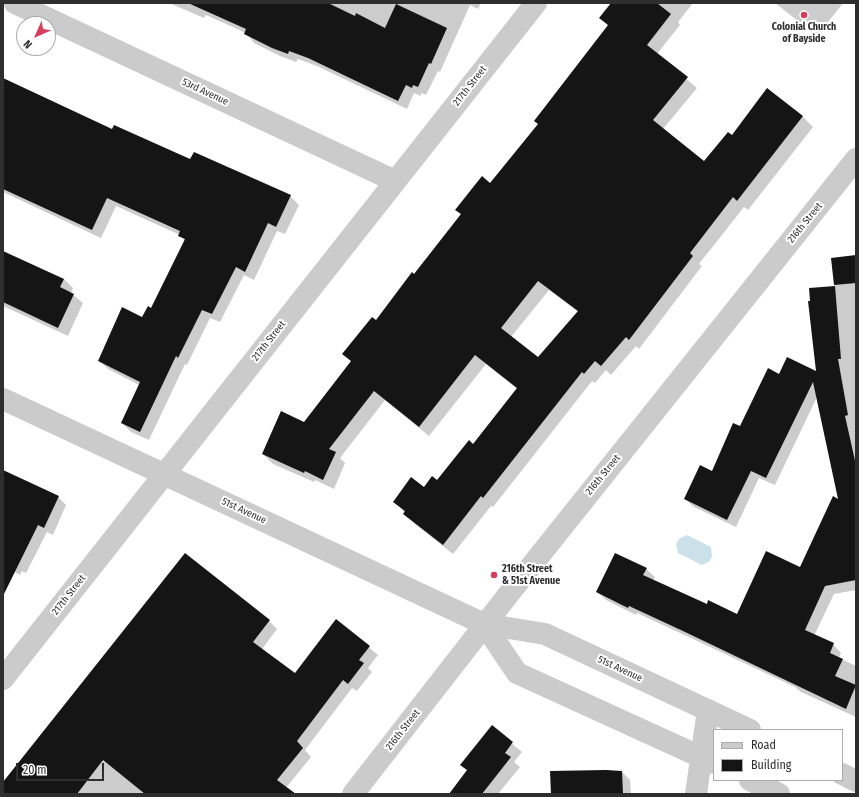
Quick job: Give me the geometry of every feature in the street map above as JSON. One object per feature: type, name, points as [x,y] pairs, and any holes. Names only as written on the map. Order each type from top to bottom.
[{"type":"street","name":"53rd Avenue","points":[[15,3],[395,181]]},
{"type":"street","name":"217th Street","points":[[3,679],[536,3]]},
{"type":"street","name":"216th Street","points":[[353,794],[484,624],[856,159]]},
{"type":"street","name":"51st Avenue","points":[[3,398],[484,624],[545,634],[748,729]]},
{"type":"street","points":[[484,624],[517,673],[707,759]]},
{"type":"street","points":[[696,794],[707,759],[708,710]]},
{"type":"street","points":[[843,774],[856,781]]},
{"type":"street","points":[[752,781],[779,794]]},
{"type":"water","points":[[687,535],[711,547],[712,556],[710,561],[702,565],[678,553],[676,544],[679,539]]},
{"type":"building","points":[[188,3],[328,3],[355,16],[356,13],[385,28],[396,4],[447,28],[431,64],[429,63],[418,87],[413,85],[412,88],[406,85],[398,101],[308,58],[289,51],[288,54],[272,48],[244,34],[246,29]]},
{"type":"building","points":[[611,3],[657,3],[671,14],[647,45],[688,77],[653,120],[704,161],[728,132],[732,135],[767,88],[803,116],[737,201],[733,197],[690,253],[693,256],[629,340],[626,337],[601,366],[595,361],[584,374],[582,372],[483,498],[481,496],[443,545],[403,514],[405,511],[393,502],[411,477],[424,487],[432,476],[437,480],[469,440],[473,444],[517,388],[475,355],[419,427],[374,391],[329,449],[336,452],[323,480],[305,471],[304,473],[262,454],[281,411],[304,422],[351,361],[342,354],[372,317],[376,320],[412,272],[414,274],[461,214],[455,210],[482,176],[490,183],[538,124],[534,121],[608,25],[599,18]],"holes":[[[538,281],[578,311],[538,357],[501,328]]]},
{"type":"building","points":[[3,78],[112,129],[114,125],[190,159],[194,152],[291,195],[276,227],[268,223],[245,272],[236,267],[212,314],[202,310],[178,358],[176,356],[140,432],[121,423],[140,382],[98,361],[122,307],[142,317],[148,306],[151,308],[185,239],[178,236],[180,231],[107,198],[92,230],[3,189]]},
{"type":"building","points":[[3,251],[64,279],[60,287],[74,294],[58,328],[3,302]]},
{"type":"building","points":[[856,255],[856,283],[834,285],[831,258]]},
{"type":"building","points":[[835,286],[841,359],[838,359],[848,415],[845,416],[856,465],[856,580],[825,586],[805,630],[834,643],[830,653],[843,659],[835,676],[856,685],[846,709],[683,631],[629,606],[628,608],[596,592],[615,553],[647,568],[643,575],[707,604],[708,600],[737,614],[766,551],[800,567],[833,496],[838,499],[813,382],[766,478],[751,471],[727,520],[684,499],[700,465],[712,471],[733,423],[740,426],[768,368],[779,374],[787,357],[816,371],[808,301],[810,301],[809,288]]},
{"type":"building","points":[[3,470],[59,496],[44,528],[38,525],[3,596]]},
{"type":"building","points":[[185,553],[270,620],[253,642],[295,673],[336,619],[370,646],[359,660],[364,663],[348,684],[343,680],[297,741],[303,748],[277,780],[296,794],[145,794],[103,760],[77,794],[3,794],[3,782]]},
{"type":"building","points":[[492,725],[513,742],[505,753],[511,757],[482,794],[449,794],[467,770],[460,765]]},
{"type":"building","points":[[550,771],[622,771],[623,794],[551,794]]},
{"type":"place","name":"Colonial Church of Bayside","points":[[804,15]]},
{"type":"place","name":"216th Street & 51st Avenue","points":[[494,575]]}]
